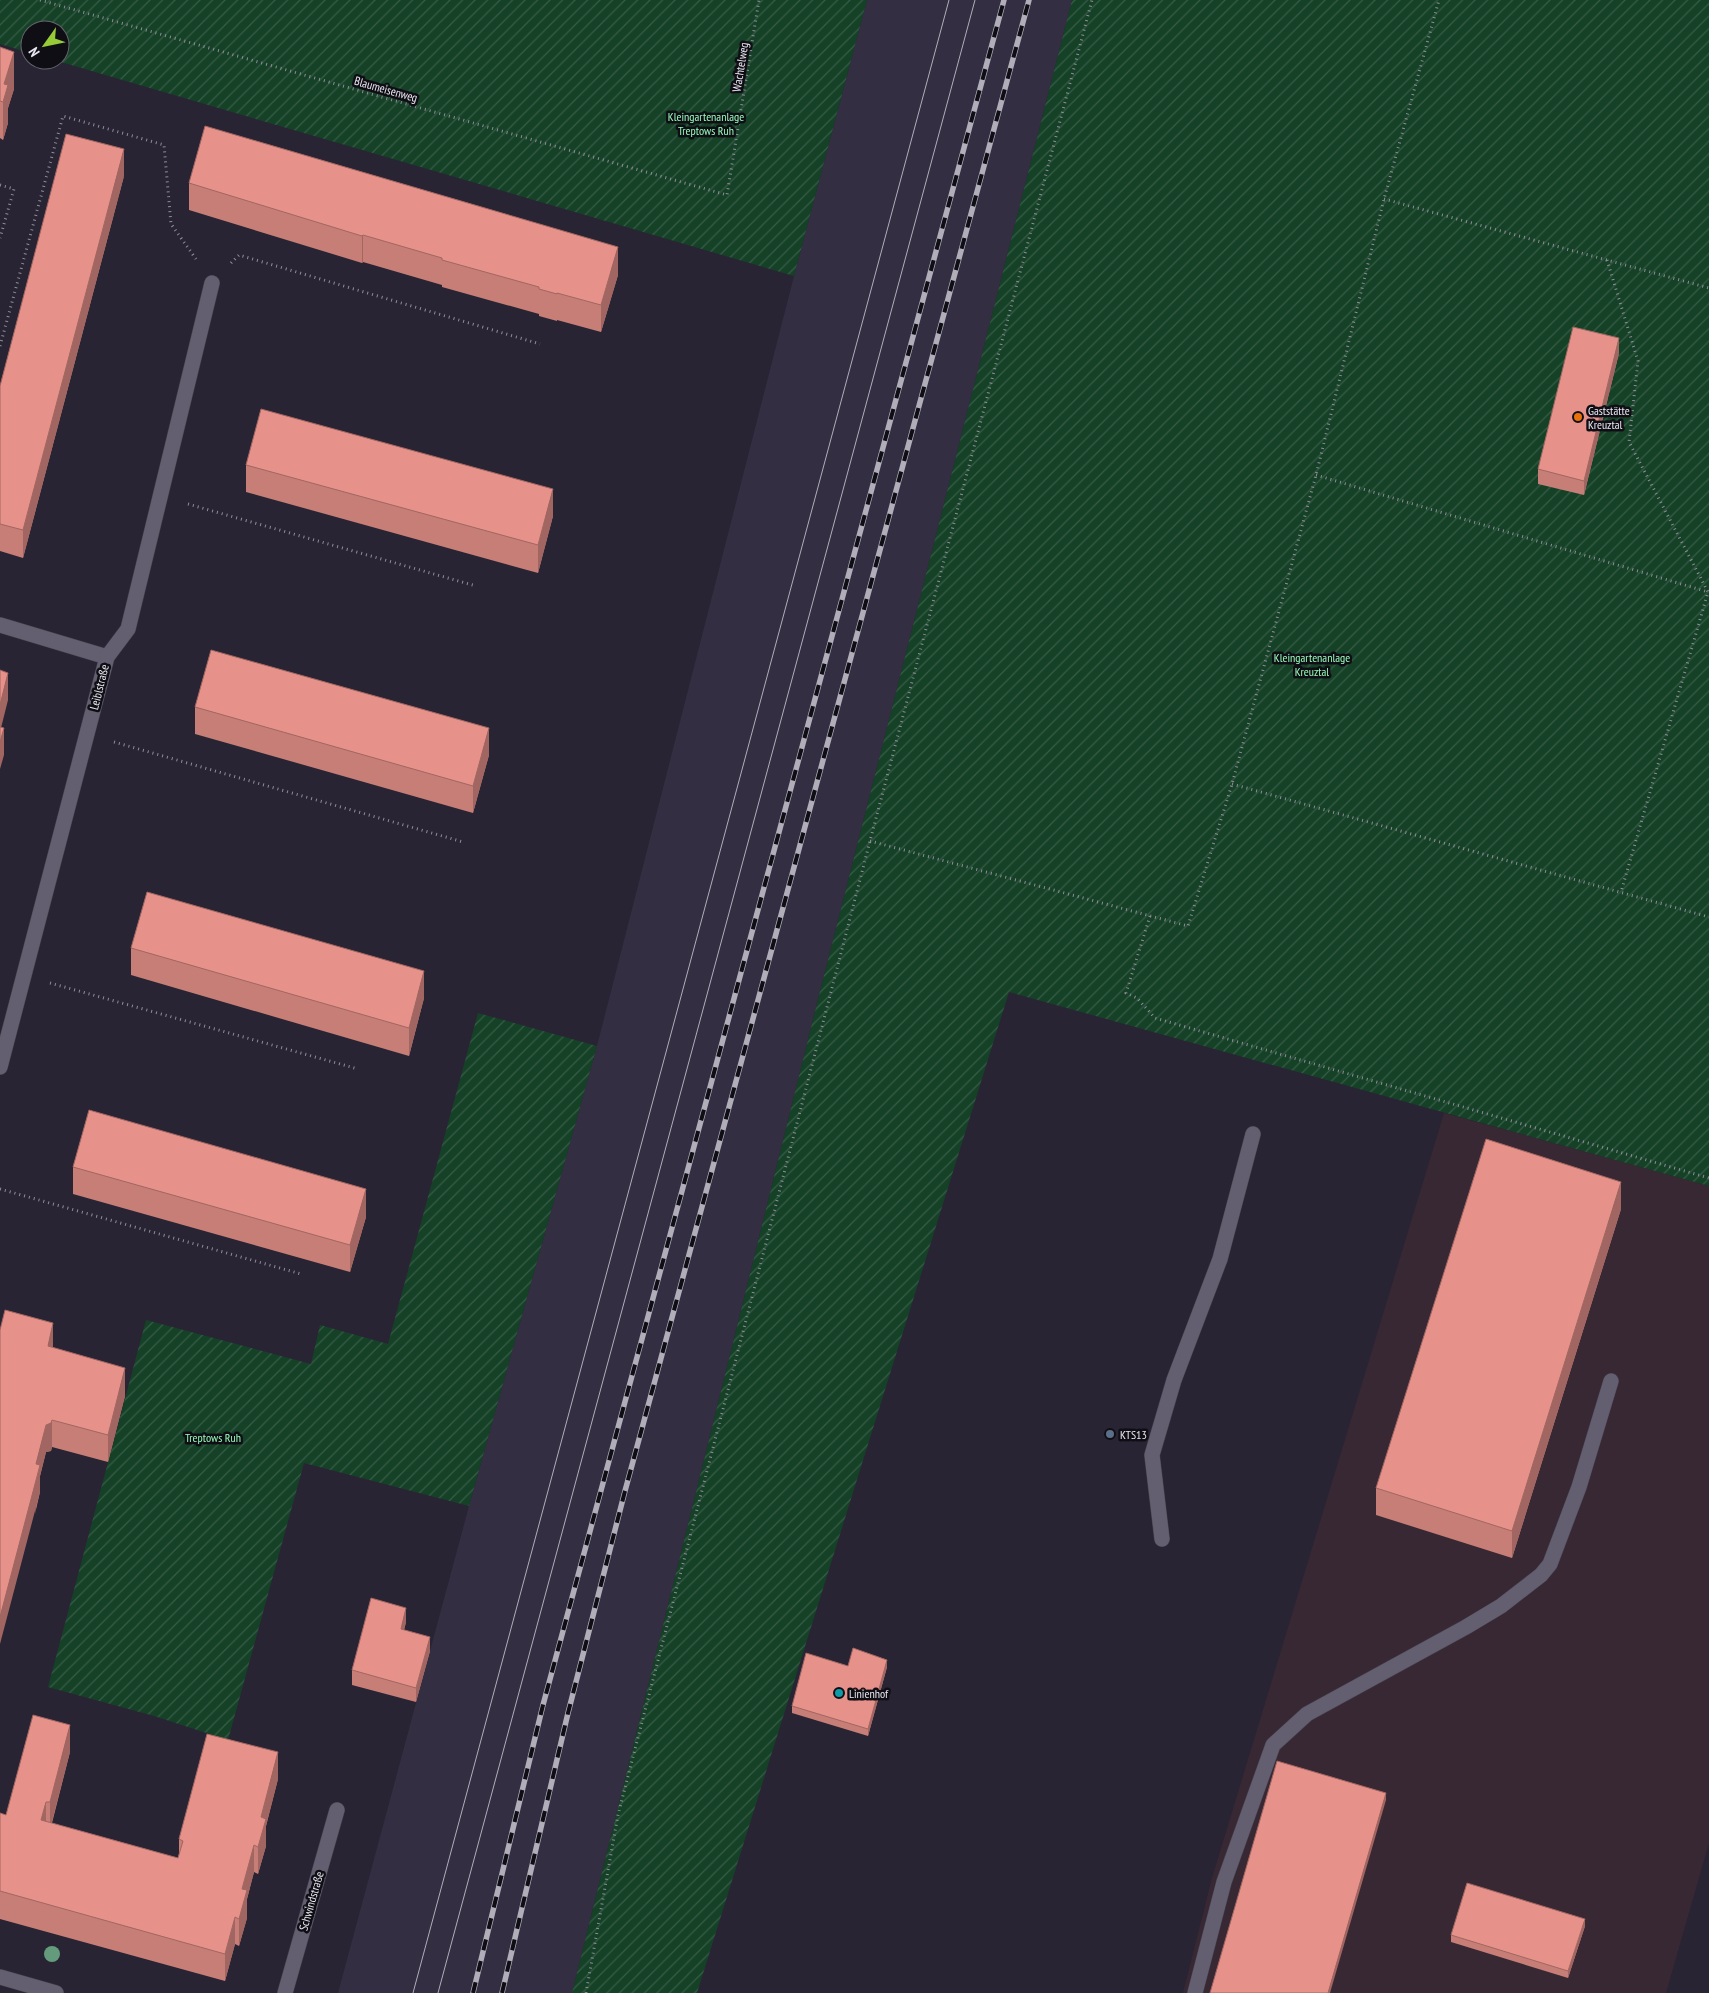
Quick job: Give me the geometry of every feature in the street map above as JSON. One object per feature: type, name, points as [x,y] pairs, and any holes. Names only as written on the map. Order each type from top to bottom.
[{"type":"street","name":"Leiblstraße","points":[[0,1067],[107,656],[128,629],[212,283]]},
{"type":"street","points":[[0,625],[107,656]]},
{"type":"street","points":[[1162,1539],[1152,1456],[1174,1380],[1220,1259],[1253,1134]]},
{"type":"street","points":[[1195,1993],[1224,1882],[1273,1746],[1307,1714],[1466,1627],[1501,1606],[1541,1575],[1550,1564],[1569,1515],[1612,1382]]},
{"type":"street","name":"Schwindstraße","points":[[285,1993],[337,1810]]},
{"type":"street","points":[[0,1977],[56,1993]]},
{"type":"path","name":"Blaumeisenweg","points":[[40,0],[727,195]]},
{"type":"path","name":"Wachtelweg","points":[[727,195],[759,0]]},
{"type":"path","points":[[586,1993],[618,1815],[870,841],[1092,0]]},
{"type":"path","points":[[870,841],[1188,926],[1232,784],[1316,475],[1384,199],[1439,0]]},
{"type":"path","points":[[0,346],[63,116],[164,145],[171,224],[212,283],[239,255],[540,344]]},
{"type":"path","points":[[0,185],[14,189],[0,238]]},
{"type":"path","points":[[1384,199],[1709,288]]},
{"type":"path","points":[[1607,260],[1638,361],[1630,442],[1708,592],[1622,892]]},
{"type":"path","points":[[1316,475],[1708,592]]},
{"type":"path","points":[[161,496],[476,586]]},
{"type":"path","points":[[87,734],[463,842]]},
{"type":"path","points":[[1232,784],[1709,917]]},
{"type":"path","points":[[1150,916],[1126,993],[1137,998],[1155,1018],[1709,1178]]},
{"type":"path","points":[[23,975],[358,1070]]},
{"type":"path","points":[[0,1189],[301,1274]]},
{"type":"shaded area","points":[[867,0],[1072,0],[819,995],[572,1993],[338,1993],[469,1506],[597,1046],[794,276]]},
{"type":"shaded area","points":[[1444,1113],[1709,1186],[1709,1843],[1666,1993],[1183,1993],[1212,1878]]},
{"type":"green space","name":"Kleingartenanlage Treptows Ruh","points":[[0,0],[867,0],[794,276],[70,65],[70,20],[20,20],[20,50],[0,44]]},
{"type":"green space","name":"Kleingartenanlage Kreuztal","points":[[1072,0],[1709,0],[1709,1186],[1009,992],[697,1993],[572,1993],[819,995]]},
{"type":"green space","name":"Treptows Ruh","points":[[478,1013],[597,1046],[469,1506],[304,1463],[228,1740],[154,1716],[48,1687],[146,1320],[311,1364],[320,1325],[388,1344]]},
{"type":"building","points":[[0,47],[14,52],[4,84],[8,85],[3,102],[0,101]]},
{"type":"building","points":[[205,126],[618,247],[601,305],[539,289],[539,287],[442,260],[442,258],[362,236],[189,183]]},
{"type":"building","points":[[66,134],[124,149],[23,530],[0,524],[0,386]]},
{"type":"building","points":[[1573,327],[1619,338],[1584,481],[1538,469]]},
{"type":"building","points":[[261,409],[553,489],[538,545],[246,465]]},
{"type":"building","points":[[211,650],[489,728],[473,786],[195,707]]},
{"type":"building","points":[[0,670],[8,673],[0,705]]},
{"type":"building","points":[[0,727],[4,728],[0,742]]},
{"type":"building","points":[[147,892],[424,971],[409,1028],[131,948]]},
{"type":"building","points":[[89,1110],[366,1189],[350,1245],[73,1167]]},
{"type":"building","points":[[1486,1139],[1621,1182],[1512,1531],[1376,1488]]},
{"type":"building","points":[[5,1310],[53,1323],[48,1346],[125,1368],[108,1435],[52,1420],[51,1423],[46,1425],[36,1464],[40,1465],[0,1617],[0,1330]]},
{"type":"building","points":[[371,1598],[406,1608],[401,1629],[430,1637],[416,1688],[352,1670]]},
{"type":"building","name":"Linienhof","points":[[853,1648],[887,1660],[868,1729],[792,1706],[806,1653],[848,1666]]},
{"type":"building","points":[[33,1715],[70,1725],[50,1802],[46,1802],[41,1820],[178,1858],[183,1841],[179,1839],[207,1734],[278,1752],[261,1817],[266,1819],[258,1847],[254,1845],[242,1889],[247,1890],[239,1919],[235,1917],[225,1954],[0,1891],[0,1813],[6,1815]]},
{"type":"building","points":[[1277,1761],[1386,1793],[1328,1993],[1210,1993]]},
{"type":"building","points":[[1467,1883],[1585,1919],[1568,1971],[1451,1935]]},
{"type":"tram line","points":[[413,1993],[949,0]]},
{"type":"tram line","points":[[438,1993],[975,0]]},
{"type":"railway","points":[[473,1993],[543,1705],[1004,0]]},
{"type":"railway","points":[[502,1993],[568,1713],[625,1491],[1029,0]]},
{"type":"place","name":"Gaststätte Kreuztal","points":[[1578,417]]},
{"type":"place","name":"KTS13","points":[[1110,1434]]},
{"type":"place","name":"Linienhof","points":[[839,1693]]}]
